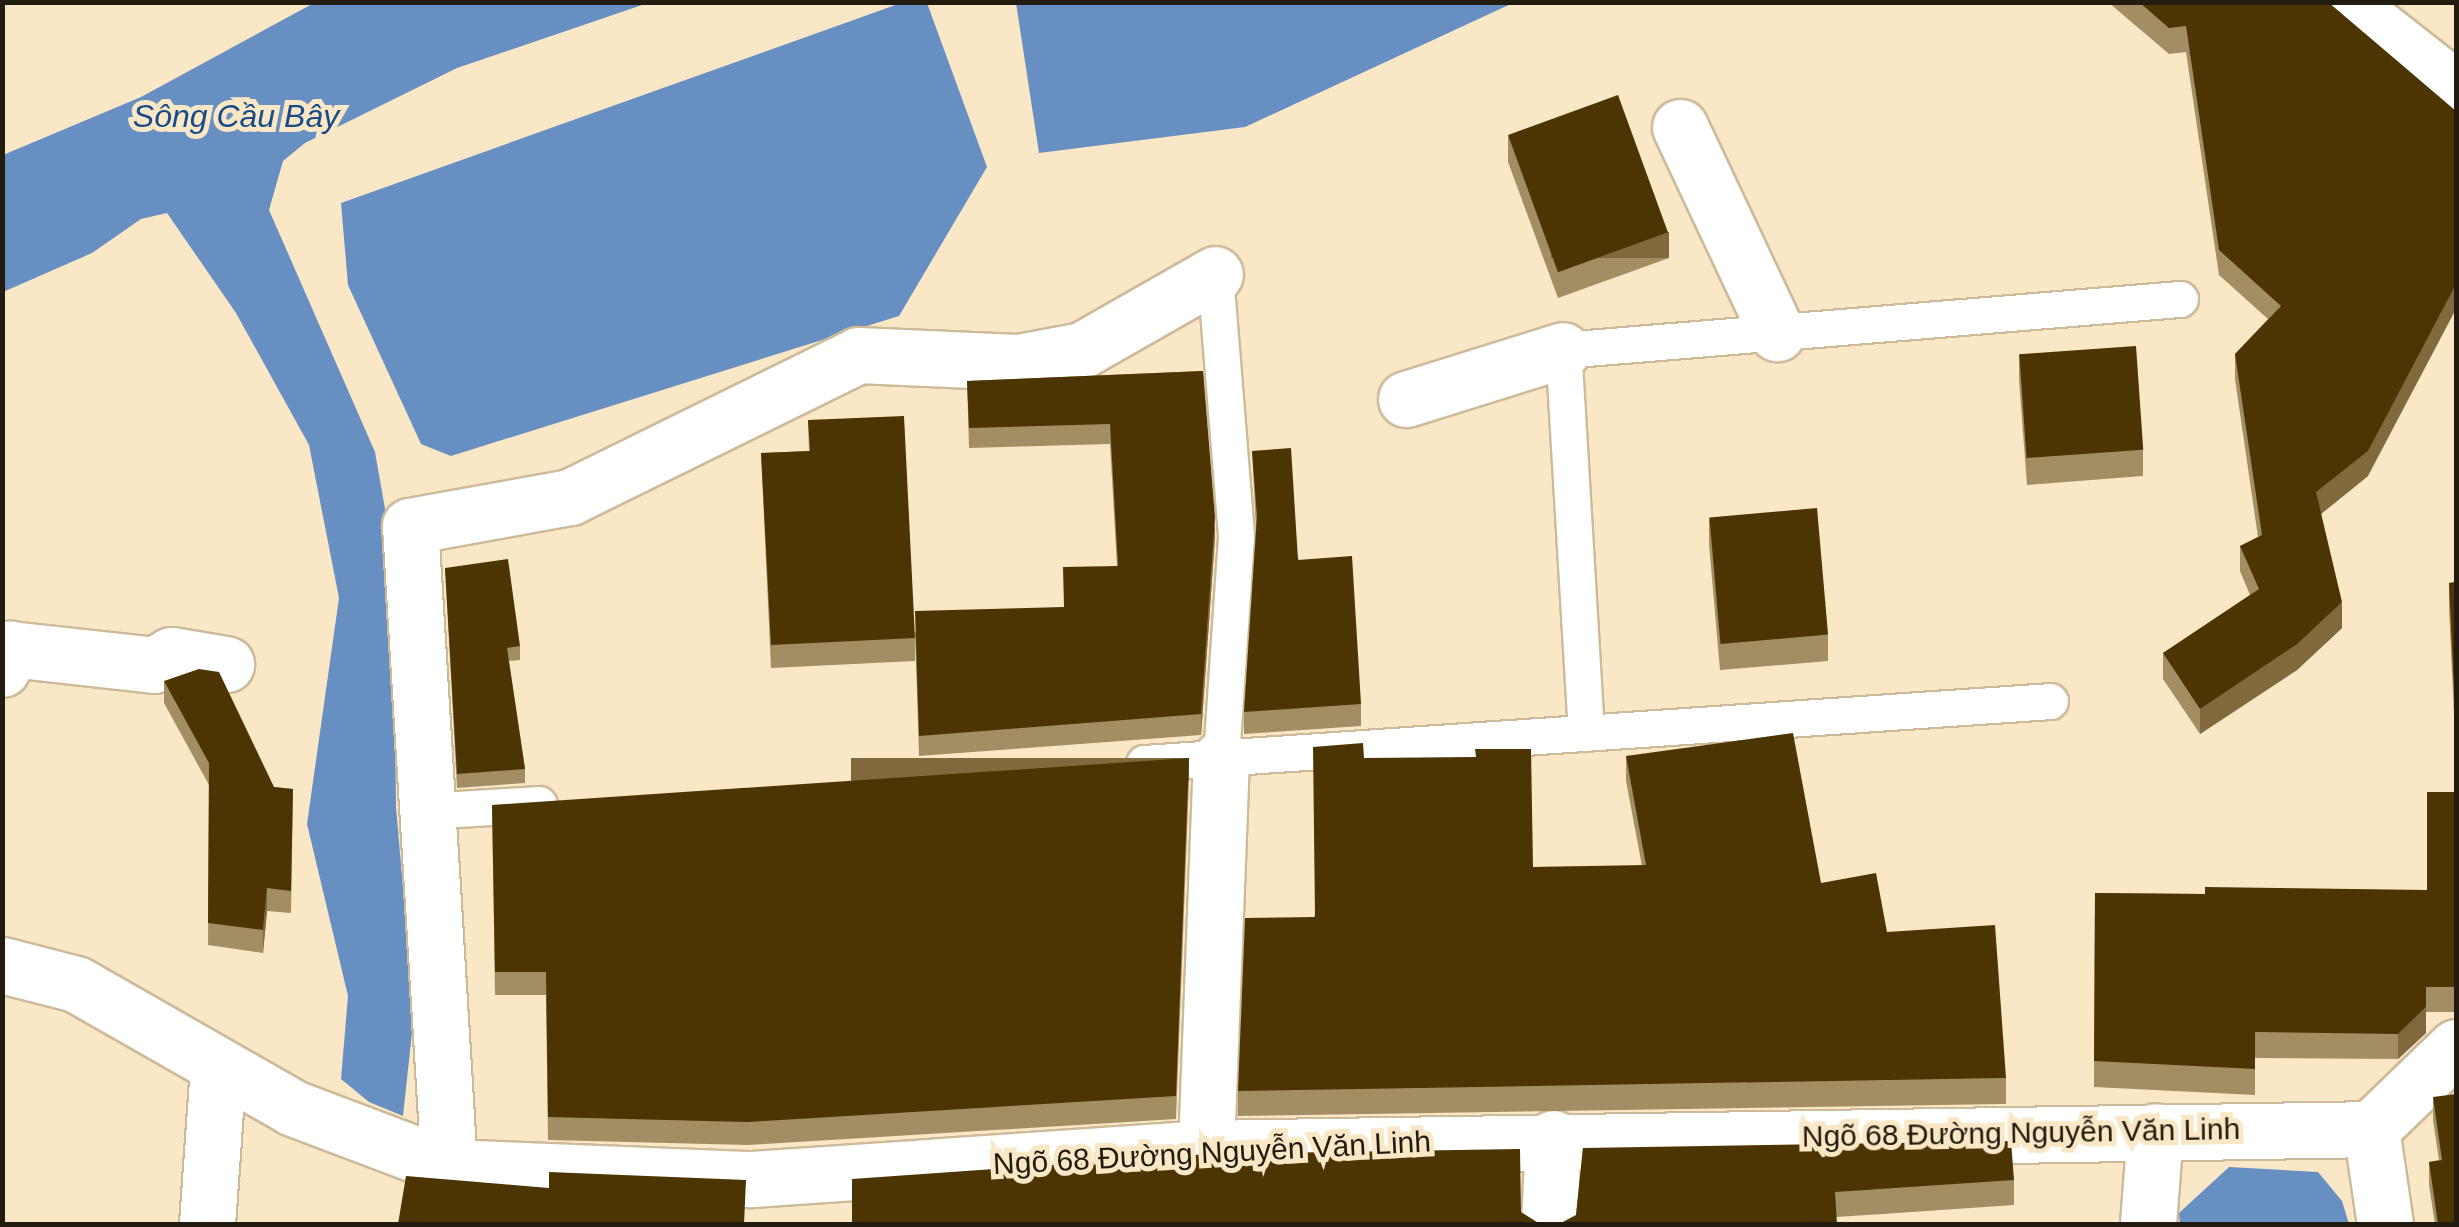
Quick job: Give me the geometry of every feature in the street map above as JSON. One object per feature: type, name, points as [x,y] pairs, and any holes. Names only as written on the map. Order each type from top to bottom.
[{"type":"street","points":[[2345,2],[2456,89]]},
{"type":"street","points":[[1680,127],[1777,333]]},
{"type":"street","points":[[449,1168],[410,526],[570,497],[858,355],[1018,362],[1082,350],[1215,274]]},
{"type":"street","points":[[1406,399],[1563,350]]},
{"type":"street","points":[[2,669],[10,649],[154,664],[171,655],[226,664]]},
{"type":"street","points":[[1206,1148],[1221,758]]},
{"type":"street","name":"Ngõ 68 Đường Nguyễn Văn Linh","points":[[2,966],[76,984],[218,1068],[346,1131],[449,1168],[752,1179],[1206,1148],[1553,1138],[2371,1129]]},
{"type":"street","points":[[2385,1224],[2371,1129],[2456,1047]]},
{"type":"street","points":[[207,1224],[218,1068]]},
{"type":"street","points":[[2148,1224],[2155,1131]]},
{"type":"street","points":[[1549,1224],[1553,1138]]},
{"type":"lane","points":[[1215,274],[1236,537],[1221,758]]},
{"type":"lane","points":[[1586,733],[1563,350],[2180,299]]},
{"type":"lane","points":[[1101,766],[2050,702]]},
{"type":"lane","points":[[425,812],[584,801]]},
{"type":"water","points":[[1016,2],[1513,3],[1245,127],[1039,153]]},
{"type":"water","name":"Sông Cầu Bây","points":[[314,3],[648,3],[457,68],[305,143],[283,161],[269,210],[375,452],[393,554],[396,807],[414,1014],[403,1116],[369,1102],[341,1079],[348,996],[307,824],[339,598],[309,445],[236,313],[167,213],[141,219],[92,253],[3,292],[3,155],[141,97]]},
{"type":"water","points":[[901,3],[927,3],[987,167],[899,316],[451,456],[421,444],[348,285],[341,203]]},
{"type":"water","points":[[2229,1167],[2318,1172],[2342,1201],[2349,1224],[2180,1224],[2179,1213]]},
{"type":"building","points":[[2139,2],[2328,2],[2456,111],[2456,284],[2368,451],[2316,492],[2342,602],[2297,644],[2200,709],[2163,653],[2259,589],[2240,546],[2262,535],[2235,354],[2281,306],[2219,250],[2186,26],[2169,28]]},
{"type":"building","points":[[1618,95],[1668,232],[1558,272],[1508,135]]},
{"type":"building","points":[[2136,346],[2143,450],[2027,458],[2019,354]]},
{"type":"building","points":[[1203,371],[1215,517],[1201,714],[919,736],[915,611],[1064,607],[1063,567],[1118,566],[1110,424],[969,428],[967,381]]},
{"type":"building","points":[[904,416],[915,638],[771,645],[761,453],[810,451],[808,420]]},
{"type":"building","points":[[1291,448],[1298,560],[1352,556],[1361,704],[1244,712],[1257,516],[1252,451]]},
{"type":"building","points":[[1817,508],[1828,635],[1720,644],[1709,517]]},
{"type":"building","points":[[508,559],[520,646],[507,648],[525,769],[457,774],[445,568]]},
{"type":"building","points":[[2456,582],[2456,732],[2449,583]]},
{"type":"building","points":[[199,669],[219,672],[274,787],[293,789],[291,891],[267,888],[263,930],[208,923],[209,763],[164,681]]},
{"type":"building","points":[[1793,733],[1821,883],[1876,873],[1887,932],[1995,925],[2006,1078],[1238,1091],[1245,918],[1315,917],[1313,747],[1363,743],[1364,758],[1476,757],[1475,749],[1531,749],[1533,867],[1646,865],[1626,756]]},
{"type":"building","points":[[1189,758],[1176,1096],[748,1122],[548,1117],[546,972],[495,972],[492,805]]},
{"type":"building","points":[[2427,792],[2456,792],[2456,987],[2426,987],[2426,1007],[2398,1034],[2255,1032],[2255,1069],[2094,1061],[2095,893],[2205,894],[2205,887],[2427,890]]},
{"type":"building","points":[[2456,1094],[2456,1224],[2438,1224],[2429,1162],[2442,1160],[2433,1097]]},
{"type":"building","points":[[2011,1141],[2014,1180],[1835,1192],[1837,1224],[1559,1224],[1576,1215],[1583,1148]]},
{"type":"building","points":[[1520,1149],[1521,1212],[1540,1224],[852,1224],[852,1179],[1207,1154]]},
{"type":"building","points":[[549,1172],[746,1180],[744,1224],[398,1224],[406,1176],[549,1188]]}]
